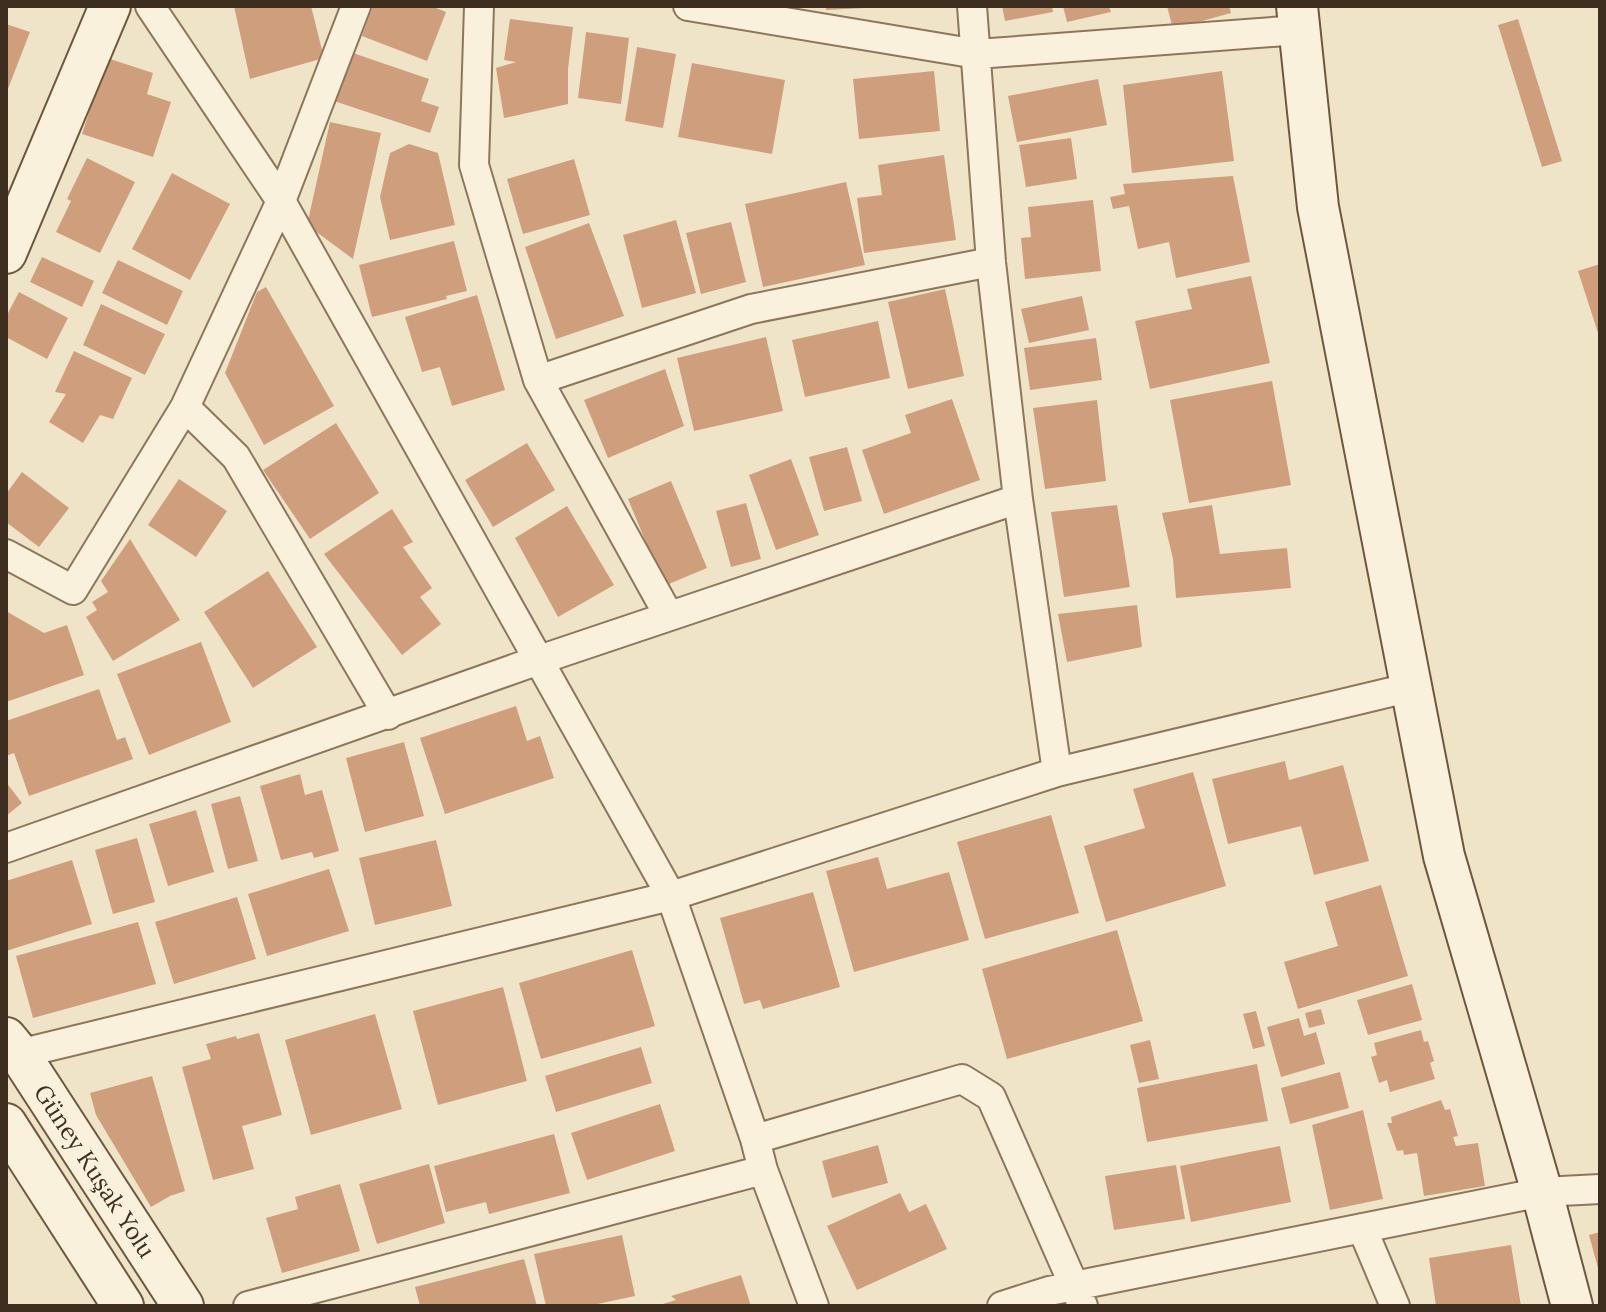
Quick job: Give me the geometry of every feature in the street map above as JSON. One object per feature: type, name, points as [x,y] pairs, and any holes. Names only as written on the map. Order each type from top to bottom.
[{"type":"main road","points":[[6,253],[110,6]]},
{"type":"main road","points":[[1298,18],[1318,207],[1444,856],[1572,1306]]},
{"type":"main road","name":"Güney Kuşak Yolu","points":[[11,1050],[183,1306]]},
{"type":"main road","name":"Güney Kuşak Yolu","points":[[6,1124],[123,1306]]},
{"type":"street","points":[[150,6],[281,201],[671,896],[763,1170],[814,1306]]},
{"type":"street","points":[[6,554],[73,590],[185,407],[281,201],[356,6]]},
{"type":"street","points":[[479,6],[474,165],[538,380],[669,616]]},
{"type":"street","points":[[688,6],[977,54],[1298,18]]},
{"type":"street","points":[[972,6],[991,262],[1018,499],[1057,772]]},
{"type":"street","points":[[538,380],[751,309],[991,262]]},
{"type":"street","points":[[185,407],[236,457],[388,715]]},
{"type":"street","points":[[6,848],[539,660],[1018,499]]},
{"type":"street","points":[[11,1050],[671,896],[1057,772],[1412,687]]},
{"type":"street","points":[[755,1139],[962,1079],[991,1097],[1063,1297]]},
{"type":"street","points":[[248,1306],[763,1170]]},
{"type":"street","points":[[1002,1306],[1063,1297],[1362,1228],[1542,1192],[1600,1189]]},
{"type":"street","points":[[1362,1228],[1395,1306]]},
{"type":"building","points":[[234,6],[311,6],[324,58],[250,79]]},
{"type":"building","points":[[373,6],[431,6],[446,12],[427,61],[362,36]]},
{"type":"building","points":[[826,6],[865,6],[865,8],[826,10]]},
{"type":"building","points":[[1002,6],[1052,6],[1053,12],[1005,21]]},
{"type":"building","points":[[1063,6],[1109,6],[1111,12],[1067,22]]},
{"type":"building","points":[[1167,6],[1229,6],[1231,13],[1173,29]]},
{"type":"building","points":[[510,19],[573,27],[568,104],[504,118],[496,68],[516,62],[504,60]]},
{"type":"building","points":[[1518,19],[1562,161],[1542,167],[1498,25]]},
{"type":"building","points":[[6,24],[30,32],[6,94]]},
{"type":"building","points":[[586,32],[629,38],[621,104],[578,98]]},
{"type":"building","points":[[637,47],[676,54],[663,128],[625,121]]},
{"type":"building","points":[[350,52],[429,79],[421,101],[439,107],[430,133],[334,101]]},
{"type":"building","points":[[107,58],[153,73],[147,94],[171,102],[153,157],[82,134]]},
{"type":"building","points":[[692,63],[785,80],[772,154],[678,137]]},
{"type":"building","points":[[934,71],[940,131],[859,139],[853,79]]},
{"type":"building","points":[[1222,71],[1234,161],[1132,173],[1123,85]]},
{"type":"building","points":[[1098,79],[1107,125],[1017,142],[1008,96]]},
{"type":"building","points":[[330,122],[381,133],[353,259],[307,225]]},
{"type":"building","points":[[1071,138],[1077,179],[1026,187],[1019,145]]},
{"type":"building","points":[[409,144],[438,153],[455,225],[390,240],[380,197],[390,153]]},
{"type":"building","points":[[944,155],[956,240],[864,253],[857,198],[882,195],[878,165]]},
{"type":"building","points":[[87,158],[135,182],[100,253],[56,232],[71,201],[67,199]]},
{"type":"building","points":[[574,159],[590,215],[523,234],[507,179]]},
{"type":"building","points":[[172,173],[230,204],[190,280],[132,249]]},
{"type":"building","points":[[1233,176],[1250,262],[1176,278],[1169,242],[1138,249],[1129,206],[1113,209],[1110,197],[1125,194],[1123,184]]},
{"type":"building","points":[[846,182],[865,265],[763,287],[745,204]]},
{"type":"building","points":[[1093,200],[1101,271],[1025,279],[1021,238],[1031,237],[1028,207]]},
{"type":"building","points":[[676,220],[696,293],[642,308],[623,235]]},
{"type":"building","points":[[731,222],[746,282],[701,294],[686,233]]},
{"type":"building","points":[[589,223],[624,316],[556,339],[525,247]]},
{"type":"building","points":[[454,241],[467,291],[446,296],[447,299],[372,317],[359,265]]},
{"type":"building","points":[[42,257],[94,281],[82,307],[30,282]]},
{"type":"building","points":[[118,260],[183,291],[167,325],[102,293]]},
{"type":"building","points":[[1600,264],[1600,336],[1599,336],[1578,271]]},
{"type":"building","points":[[1251,276],[1270,363],[1150,389],[1135,321],[1192,309],[1187,289]]},
{"type":"building","points":[[266,287],[334,406],[264,445],[225,373],[257,292]]},
{"type":"building","points":[[945,289],[964,376],[908,389],[888,302]]},
{"type":"building","points":[[19,292],[68,318],[47,359],[6,337],[6,317]]},
{"type":"building","points":[[477,295],[505,390],[452,406],[440,367],[422,372],[405,317]]},
{"type":"building","points":[[1082,296],[1089,330],[1029,343],[1021,309]]},
{"type":"building","points":[[101,304],[165,334],[145,375],[83,345]]},
{"type":"building","points":[[878,321],[890,378],[805,397],[792,340]]},
{"type":"building","points":[[766,337],[783,411],[694,431],[677,358]]},
{"type":"building","points":[[1096,338],[1102,380],[1030,390],[1024,348]]},
{"type":"building","points":[[74,351],[132,378],[113,419],[100,415],[83,443],[49,422],[66,394],[55,392]]},
{"type":"building","points":[[665,369],[684,426],[608,458],[584,400]]},
{"type":"building","points":[[1272,381],[1291,485],[1189,503],[1170,400]]},
{"type":"building","points":[[952,399],[980,480],[884,514],[862,450],[911,433],[905,415]]},
{"type":"building","points":[[1097,400],[1106,481],[1045,489],[1033,408]]},
{"type":"building","points":[[336,423],[379,493],[310,539],[263,470]]},
{"type":"building","points":[[527,443],[555,490],[493,527],[465,480]]},
{"type":"building","points":[[847,447],[862,501],[824,511],[809,457]]},
{"type":"building","points":[[791,459],[819,535],[776,550],[749,475]]},
{"type":"building","points":[[22,472],[69,508],[39,547],[6,522],[6,494]]},
{"type":"building","points":[[179,479],[227,511],[196,557],[148,525]]},
{"type":"building","points":[[671,481],[707,568],[664,586],[628,499]]},
{"type":"building","points":[[746,503],[761,559],[731,567],[716,511]]},
{"type":"building","points":[[1117,505],[1130,587],[1064,597],[1051,512]]},
{"type":"building","points":[[1212,505],[1220,554],[1287,548],[1291,588],[1176,598],[1173,559],[1162,513]]},
{"type":"building","points":[[567,506],[614,585],[558,617],[515,538]]},
{"type":"building","points":[[392,509],[413,542],[403,547],[432,588],[420,597],[441,624],[402,655],[324,554]]},
{"type":"building","points":[[130,539],[180,620],[113,661],[86,617],[97,610],[92,602],[108,592],[101,581]]},
{"type":"building","points":[[268,571],[317,647],[253,688],[204,612]]},
{"type":"building","points":[[1137,605],[1142,647],[1067,662],[1058,614]]},
{"type":"building","points":[[6,611],[44,633],[67,625],[84,675],[6,702]]},
{"type":"building","points":[[201,642],[231,722],[149,755],[117,674]]},
{"type":"building","points":[[99,689],[117,740],[125,737],[133,759],[29,796],[14,753],[6,756],[6,721]]},
{"type":"building","points":[[516,706],[527,741],[540,736],[554,778],[445,814],[420,738]]},
{"type":"building","points":[[404,742],[424,816],[365,832],[346,758]]},
{"type":"building","points":[[1285,761],[1289,780],[1343,765],[1369,861],[1314,875],[1301,826],[1228,844],[1212,779]]},
{"type":"building","points":[[1193,772],[1226,886],[1106,922],[1084,846],[1145,828],[1133,789]]},
{"type":"building","points":[[300,774],[305,795],[322,790],[339,851],[314,858],[312,852],[281,860],[260,786]]},
{"type":"building","points":[[6,782],[22,803],[6,816]]},
{"type":"building","points":[[240,796],[258,861],[228,869],[211,804]]},
{"type":"building","points":[[196,810],[214,872],[168,886],[149,824]]},
{"type":"building","points":[[1051,815],[1079,913],[985,939],[957,842]]},
{"type":"building","points":[[137,838],[155,902],[113,914],[95,850]]},
{"type":"building","points":[[436,840],[452,906],[375,925],[359,858]]},
{"type":"building","points":[[878,857],[887,889],[949,872],[969,940],[854,972],[826,871]]},
{"type":"building","points":[[72,860],[92,924],[6,951],[6,881]]},
{"type":"building","points":[[329,869],[349,931],[267,956],[248,894]]},
{"type":"building","points":[[1381,885],[1408,976],[1298,1009],[1284,962],[1338,946],[1325,902]]},
{"type":"building","points":[[813,892],[840,987],[763,1009],[760,1000],[744,1004],[720,918]]},
{"type":"building","points":[[237,897],[256,959],[174,984],[155,922]]},
{"type":"building","points":[[138,922],[156,984],[33,1018],[16,956]]},
{"type":"building","points":[[1117,930],[1143,1021],[1007,1059],[982,969]]},
{"type":"building","points":[[632,950],[655,1026],[541,1059],[519,983]]},
{"type":"building","points":[[1412,984],[1422,1020],[1368,1035],[1357,1000]]},
{"type":"building","points":[[503,987],[527,1081],[438,1105],[413,1011]]},
{"type":"building","points":[[1321,1009],[1325,1024],[1309,1028],[1305,1013]]},
{"type":"building","points":[[1256,1011],[1265,1046],[1253,1049],[1243,1014]]},
{"type":"building","points":[[375,1014],[402,1109],[311,1135],[285,1040]]},
{"type":"building","points":[[1299,1018],[1304,1036],[1316,1032],[1325,1064],[1281,1077],[1267,1027]]},
{"type":"building","points":[[1421,1030],[1434,1061],[1430,1063],[1435,1079],[1390,1092],[1387,1080],[1379,1083],[1371,1057],[1377,1055],[1374,1043]]},
{"type":"building","points":[[259,1033],[282,1115],[242,1126],[254,1169],[213,1180],[182,1067],[211,1059],[206,1044]]},
{"type":"building","points":[[1150,1040],[1159,1079],[1139,1083],[1130,1045]]},
{"type":"building","points":[[641,1047],[652,1083],[556,1112],[545,1076]]},
{"type":"building","points":[[1257,1064],[1268,1121],[1147,1142],[1137,1088]]},
{"type":"building","points":[[1340,1072],[1349,1108],[1290,1124],[1281,1088]]},
{"type":"building","points":[[152,1076],[185,1191],[151,1207],[96,1115],[90,1093]]},
{"type":"building","points":[[1441,1100],[1445,1110],[1450,1109],[1458,1136],[1453,1137],[1456,1146],[1478,1143],[1485,1186],[1424,1196],[1417,1153],[1404,1155],[1403,1150],[1397,1151],[1387,1123],[1392,1123],[1391,1117]]},
{"type":"building","points":[[660,1104],[675,1151],[587,1180],[571,1133]]},
{"type":"building","points":[[1363,1110],[1383,1199],[1330,1210],[1312,1125]]},
{"type":"building","points":[[554,1134],[570,1193],[489,1214],[486,1202],[446,1212],[434,1166]]},
{"type":"building","points":[[878,1145],[888,1183],[832,1198],[822,1161]]},
{"type":"building","points":[[1280,1146],[1291,1202],[1191,1222],[1180,1166]]},
{"type":"building","points":[[429,1164],[445,1223],[377,1244],[359,1184]]},
{"type":"building","points":[[1176,1165],[1185,1219],[1114,1230],[1105,1176]]},
{"type":"building","points":[[340,1184],[360,1251],[282,1273],[266,1218],[298,1209],[295,1197]]},
{"type":"building","points":[[900,1193],[909,1212],[926,1204],[947,1249],[857,1290],[827,1226]]},
{"type":"building","points":[[1600,1232],[1600,1272],[1599,1272],[1589,1235]]},
{"type":"building","points":[[622,1235],[635,1296],[588,1306],[546,1306],[534,1254]]},
{"type":"building","points":[[1511,1245],[1521,1306],[1436,1306],[1429,1258]]},
{"type":"building","points":[[524,1259],[537,1306],[420,1306],[415,1287]]},
{"type":"building","points":[[741,1275],[751,1306],[656,1306],[676,1300],[671,1296]]}]
